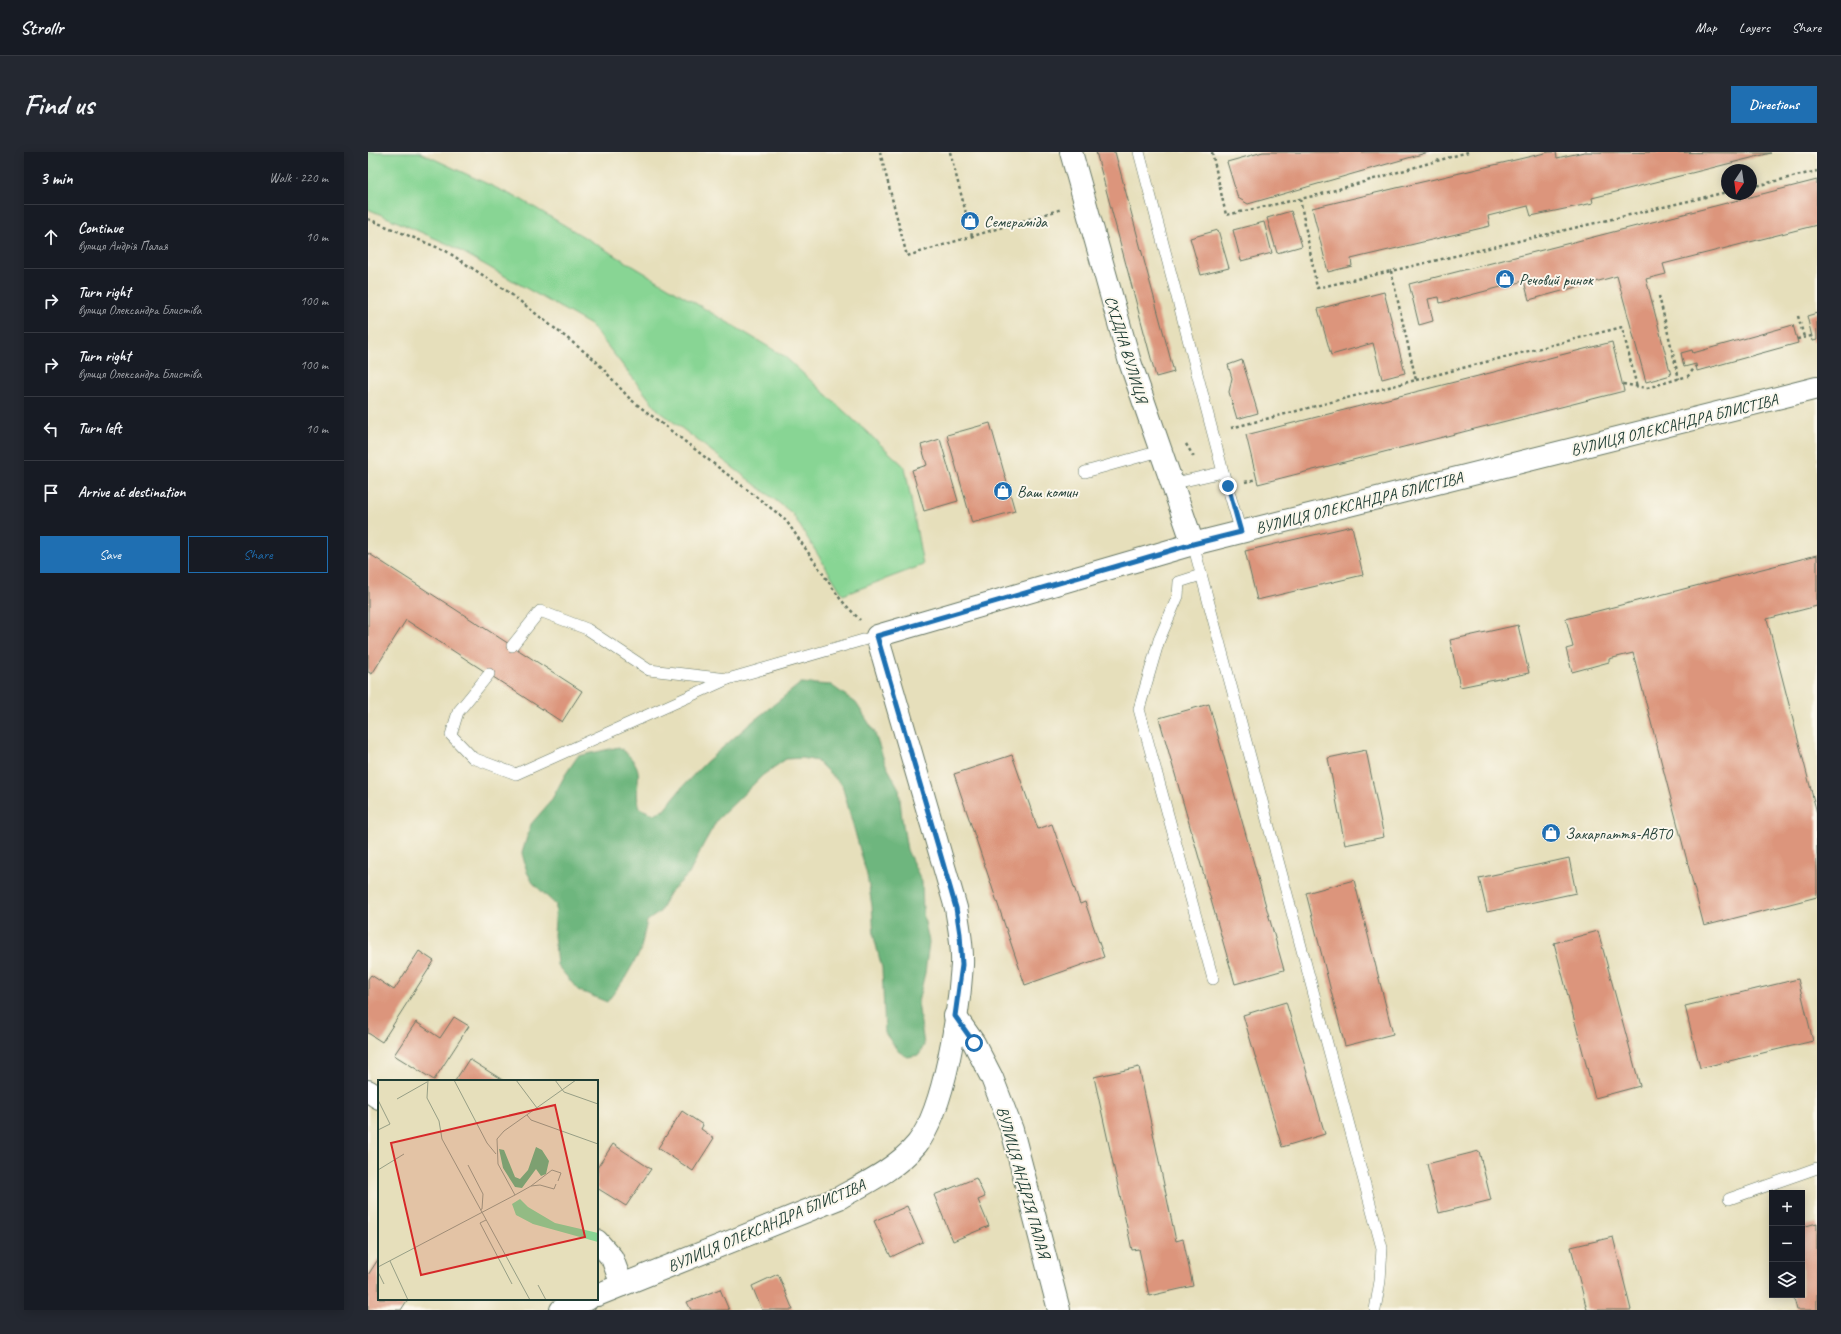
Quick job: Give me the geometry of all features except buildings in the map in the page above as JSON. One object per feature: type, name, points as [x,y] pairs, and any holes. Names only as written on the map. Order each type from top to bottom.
[{"type":"street","name":"СХІДНА ВУЛИЦЯ","points":[[1071,152],[1129,359],[1193,544]]},
{"type":"street","name":"ВУЛИЦЯ ОЛЕКСАНДРА БЛИСТІВА","points":[[598,1295],[839,1198],[872,1180],[896,1163],[916,1144],[927,1126],[938,1099],[950,1051],[962,965],[960,934],[956,908],[877,636],[1193,544],[1817,388]]},
{"type":"street","name":"ВУЛИЦЯ АНДРІЯ ПАЛАЯ","points":[[955,1016],[974,1043],[992,1078],[1012,1130],[1059,1310]]},
{"type":"street","points":[[368,1091],[378,1097]]},
{"type":"street","points":[[598,1242],[612,1258],[622,1285]]},
{"type":"street","points":[[561,1310],[586,1300]]},
{"type":"lane","points":[[1139,152],[1223,472],[1241,532]]},
{"type":"lane","points":[[1085,472],[1160,452]]},
{"type":"lane","points":[[1172,484],[1223,472]]},
{"type":"lane","points":[[1193,544],[1382,1248],[1380,1281],[1375,1310]]},
{"type":"lane","points":[[1201,575],[1179,582],[1178,596],[1159,640],[1139,709],[1213,979]]},
{"type":"lane","points":[[512,646],[540,611],[587,628],[649,670],[728,679]]},
{"type":"lane","points":[[489,674],[458,712],[452,734],[473,758],[516,774],[728,679],[877,636]]},
{"type":"lane","points":[[1729,1199],[1817,1168]]},
{"type":"path","points":[[880,152],[907,256],[1085,202]]},
{"type":"path","points":[[950,152],[972,236]]},
{"type":"path","points":[[1212,152],[1226,215],[1300,199],[1468,152]]},
{"type":"path","points":[[1757,186],[1817,171]]},
{"type":"path","points":[[1300,199],[1317,288],[1721,193]]},
{"type":"path","points":[[368,219],[446,251],[507,291],[595,360],[630,400],[785,519],[841,600],[877,636]]},
{"type":"path","points":[[1391,271],[1416,380]]},
{"type":"path","points":[[1659,296],[1679,379]]},
{"type":"path","points":[[1798,316],[1804,338]]},
{"type":"path","points":[[1213,433],[1622,327],[1637,387]]},
{"type":"path","points":[[1797,339],[1812,336]]},
{"type":"path","points":[[1623,384],[1647,388],[1688,376],[1696,366]]},
{"type":"green space","points":[[368,152],[419,152],[522,200],[784,356],[905,467],[923,565],[843,595],[792,513],[658,410],[591,325],[450,245],[368,209]]},
{"type":"green space","points":[[801,683],[831,685],[856,703],[874,731],[885,763],[899,789],[907,850],[922,882],[923,913],[929,942],[925,973],[918,1002],[924,1045],[919,1055],[907,1057],[898,1051],[885,1033],[882,968],[874,937],[872,906],[867,875],[842,785],[817,761],[802,758],[786,759],[763,775],[717,820],[689,874],[669,893],[660,912],[647,921],[640,952],[625,978],[607,1002],[578,990],[557,965],[554,935],[556,905],[533,883],[527,872],[522,853],[531,824],[551,801],[565,775],[578,756],[619,747],[629,756],[638,769],[637,798],[639,808],[653,814],[664,810],[683,786],[705,763],[752,722]]},
{"type":"place","name":"Семераміда","points":[[970,221]]},
{"type":"place","name":"Речовий ринок","points":[[1505,279]]},
{"type":"place","name":"Ваш комин","points":[[1003,491]]},
{"type":"place","name":"Закарпаття-АВТО","points":[[1551,833]]},
{"type":"route","points":[[974,1043],[955,1016],[962,965],[960,934],[956,908],[877,636],[1193,544],[1241,532],[1228,486]]}]
